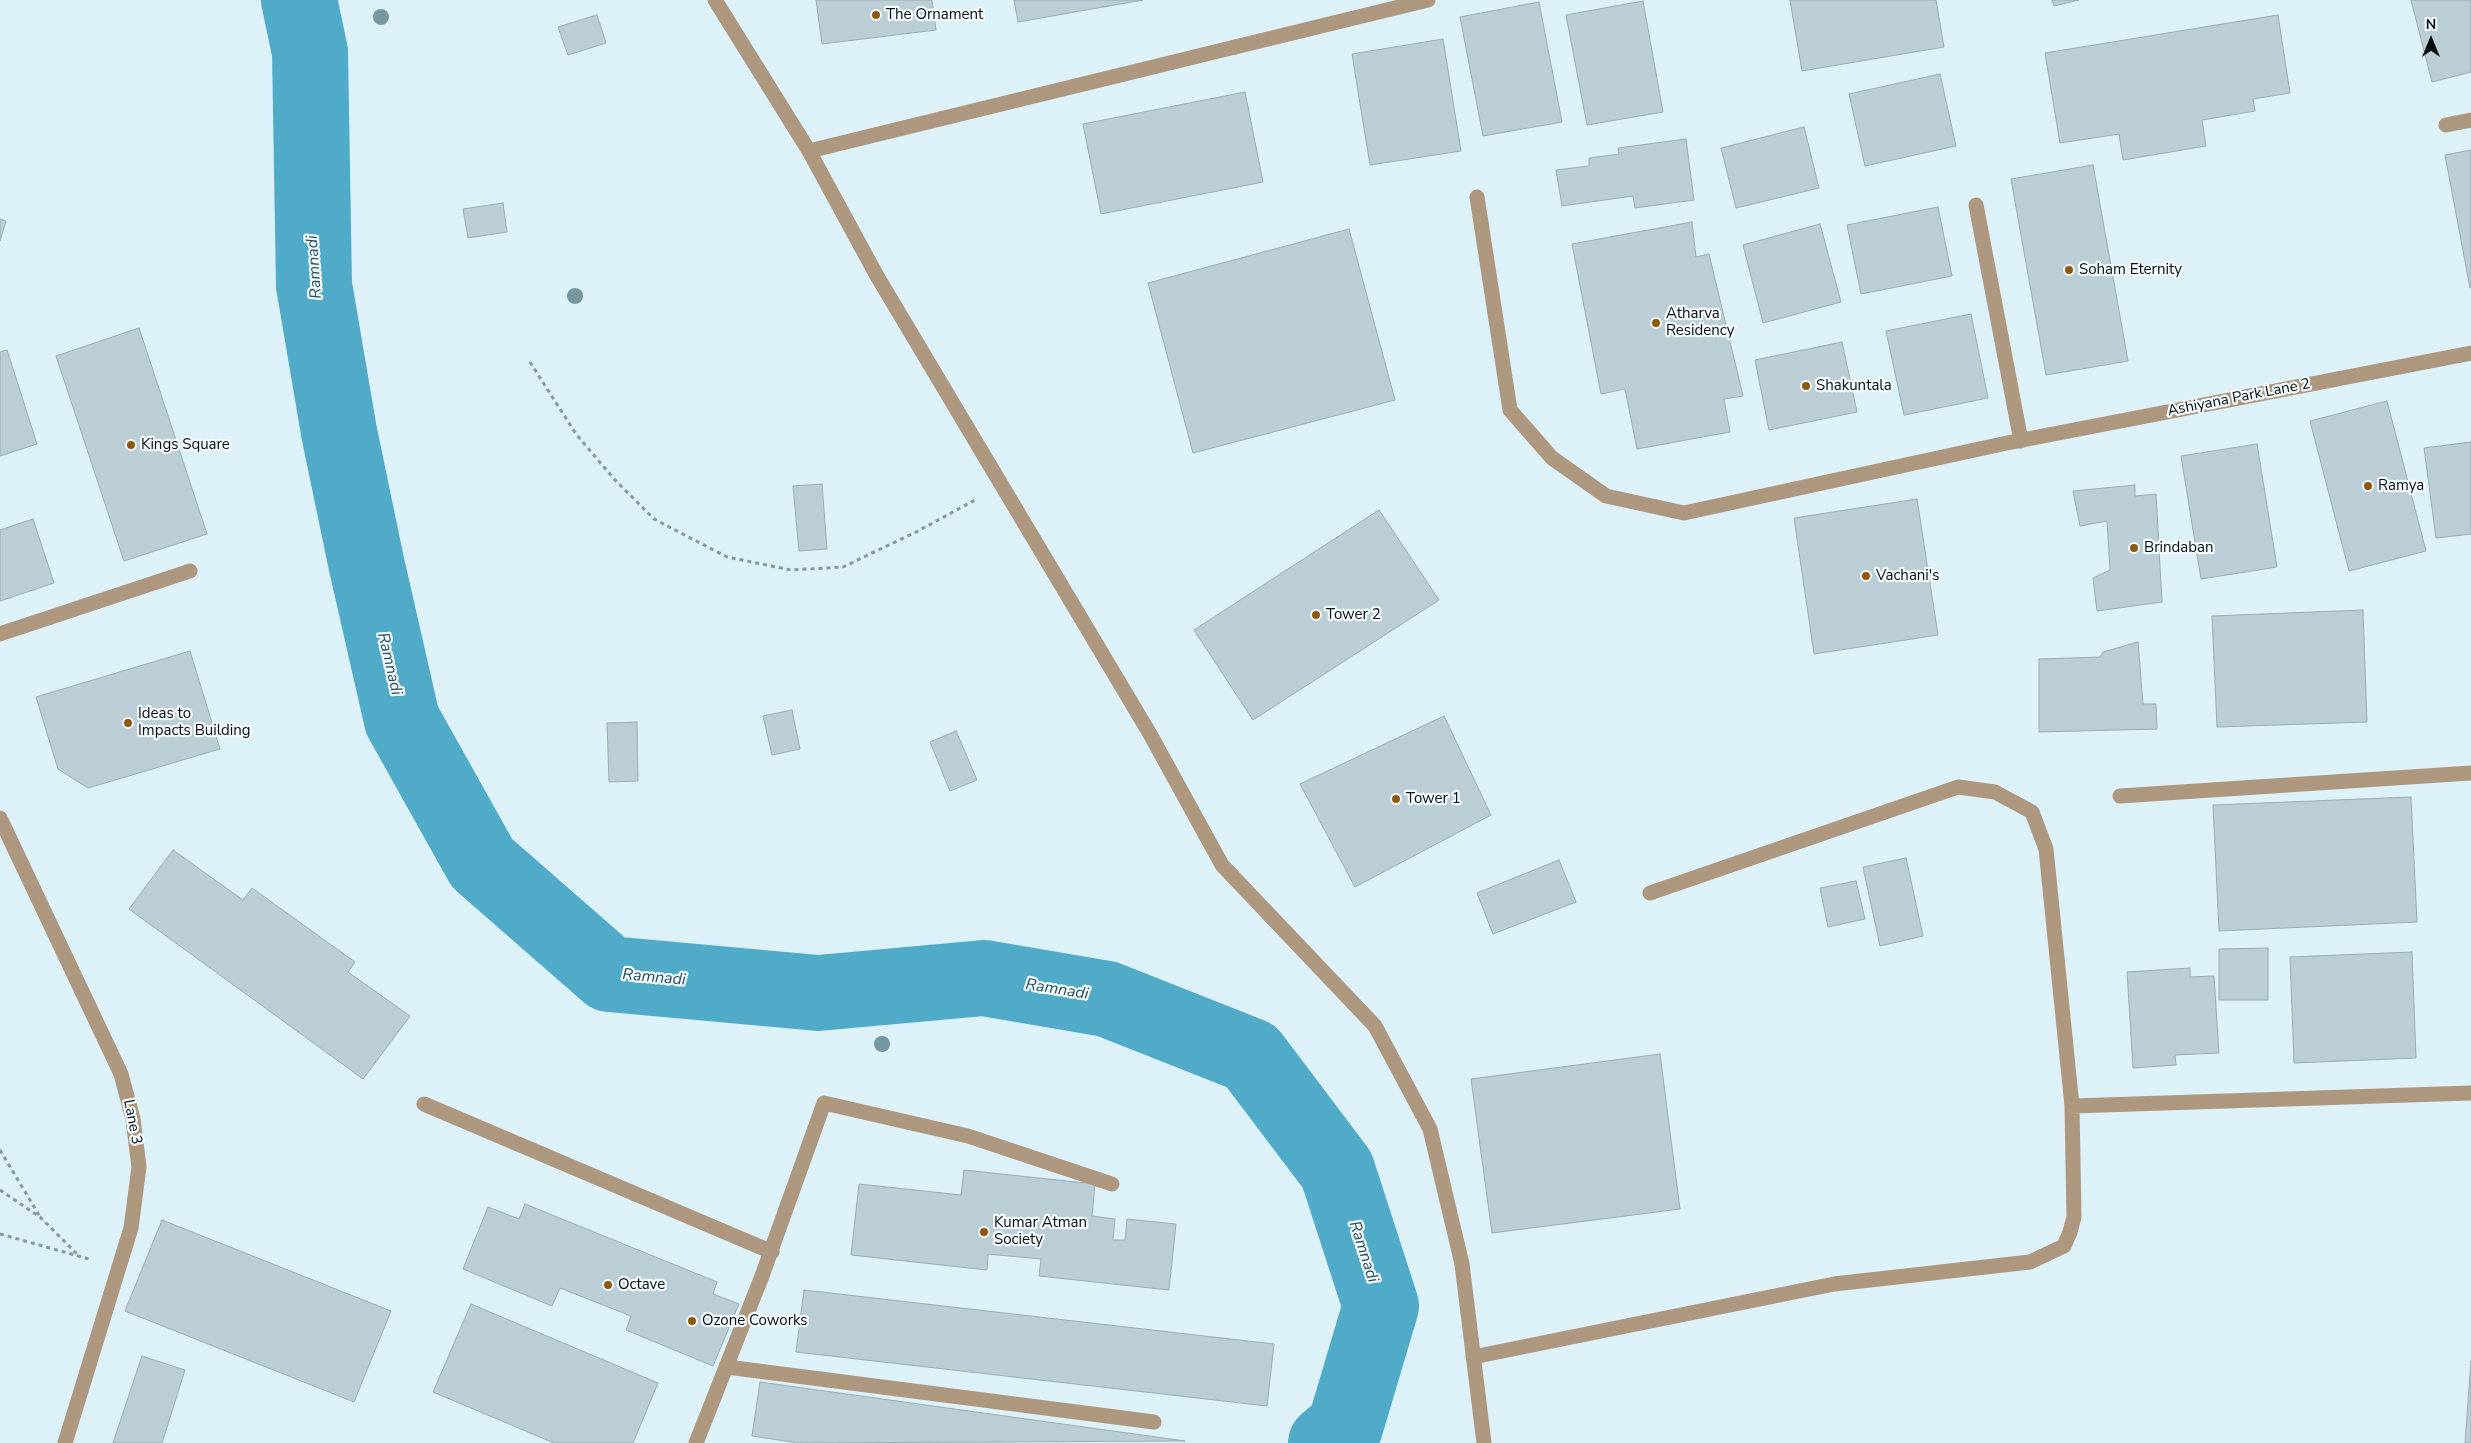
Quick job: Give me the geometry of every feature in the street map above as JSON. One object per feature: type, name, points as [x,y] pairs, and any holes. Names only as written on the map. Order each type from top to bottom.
[{"type":"street","points":[[715,0],[809,150],[877,276],[1150,734],[1222,865],[1375,1026],[1430,1129],[1462,1264],[1484,1443]]},
{"type":"street","points":[[809,150],[1428,0]]},
{"type":"street","points":[[2446,125],[2471,120]]},
{"type":"street","name":"Ashiyana Park Lane 2","points":[[1477,197],[1510,410],[1552,458],[1606,496],[1684,513],[2014,442],[2471,353]]},
{"type":"street","points":[[1976,205],[2014,442]]},
{"type":"street","points":[[0,634],[190,571]]},
{"type":"street","points":[[2120,796],[2471,773]]},
{"type":"street","points":[[1473,1357],[1834,1284],[2030,1262],[2064,1246],[2074,1217],[2072,1106],[2046,849],[2032,812],[1995,792],[1958,787],[1650,893]]},
{"type":"street","name":"Lane 3","points":[[0,818],[121,1074],[134,1119],[140,1167],[131,1228],[65,1443]]},
{"type":"street","points":[[2072,1106],[2471,1093]]},
{"type":"street","points":[[696,1443],[772,1252],[824,1103],[968,1136],[1112,1184]]},
{"type":"street","points":[[424,1104],[772,1252]]},
{"type":"street","points":[[727,1367],[1154,1422]]},
{"type":"path","points":[[530,362],[576,434],[615,480],[654,520],[727,557],[791,570],[843,567],[916,532],[1001,485]]},
{"type":"path","points":[[0,1150],[40,1217]]},
{"type":"path","points":[[0,1190],[40,1217],[79,1257]]},
{"type":"path","points":[[0,1234],[119,1268]]},
{"type":"building","name":"The Ornament","points":[[816,0],[932,0],[936,30],[822,44]]},
{"type":"building","points":[[1014,0],[1143,0],[1018,22]]},
{"type":"building","points":[[1790,0],[1936,0],[1944,47],[1802,71]]},
{"type":"building","points":[[2052,0],[2079,0],[2054,6]]},
{"type":"building","points":[[2411,0],[2471,0],[2471,72],[2432,82]]},
{"type":"building","points":[[1643,1],[1663,112],[1587,125],[1566,15]]},
{"type":"building","points":[[1539,2],[1562,122],[1483,136],[1460,17]]},
{"type":"building","points":[[597,15],[606,43],[568,55],[558,27]]},
{"type":"building","points":[[2278,15],[2290,93],[2253,99],[2255,111],[2202,120],[2206,146],[2123,160],[2119,134],[2060,143],[2045,53]]},
{"type":"building","points":[[1443,39],[1461,151],[1370,165],[1352,54]]},
{"type":"building","points":[[1940,74],[1956,146],[1865,166],[1849,94]]},
{"type":"building","points":[[1245,92],[1263,182],[1101,214],[1083,124]]},
{"type":"building","points":[[1804,127],[1819,188],[1736,208],[1721,148]]},
{"type":"building","points":[[1686,139],[1694,200],[1635,208],[1633,196],[1562,206],[1556,170],[1589,166],[1589,158],[1619,154],[1618,148]]},
{"type":"building","points":[[2471,150],[2471,288],[2470,288],[2445,155]]},
{"type":"building","name":"Soham Eternity","points":[[2093,165],[2128,361],[2046,375],[2011,179]]},
{"type":"building","points":[[503,203],[507,232],[468,238],[463,209]]},
{"type":"building","points":[[1938,207],[1952,276],[1861,294],[1847,225]]},
{"type":"building","points":[[0,219],[6,221],[0,241]]},
{"type":"building","name":"Atharva Residency","points":[[1692,222],[1696,257],[1709,254],[1743,396],[1724,399],[1730,432],[1637,449],[1625,389],[1601,394],[1572,244]]},
{"type":"building","points":[[1820,224],[1841,302],[1763,323],[1743,245]]},
{"type":"building","points":[[1349,229],[1395,400],[1193,453],[1148,283]]},
{"type":"building","points":[[1971,314],[1988,398],[1904,415],[1886,331]]},
{"type":"building","name":"Kings Square","points":[[139,328],[207,534],[124,561],[56,356]]},
{"type":"building","name":"Shakuntala","points":[[1842,342],[1857,412],[1769,430],[1755,360]]},
{"type":"building","points":[[7,350],[37,444],[0,456],[0,352]]},
{"type":"building","name":"Ramya","points":[[2387,401],[2426,551],[2349,571],[2310,421]]},
{"type":"building","points":[[2471,442],[2471,534],[2436,538],[2424,448]]},
{"type":"building","points":[[2257,444],[2277,567],[2201,579],[2181,456]]},
{"type":"building","points":[[822,484],[827,549],[799,551],[793,486]]},
{"type":"building","name":"Brindaban","points":[[2135,485],[2135,496],[2156,494],[2162,602],[2097,611],[2093,578],[2110,570],[2107,521],[2080,526],[2073,491]]},
{"type":"building","name":"Vachani's","points":[[1917,499],[1938,635],[1814,654],[1794,518]]},
{"type":"building","name":"Tower 2","points":[[1379,510],[1439,600],[1253,720],[1194,630]]},
{"type":"building","points":[[33,519],[54,583],[0,601],[0,530]]},
{"type":"building","points":[[2363,610],[2367,722],[2217,727],[2212,616]]},
{"type":"building","points":[[2138,642],[2143,704],[2156,704],[2157,729],[2039,732],[2039,659],[2100,657],[2103,652]]},
{"type":"building","name":"Ideas to Impacts Building","points":[[190,651],[220,749],[88,788],[58,769],[36,697]]},
{"type":"building","points":[[792,710],[800,749],[772,755],[763,716]]},
{"type":"building","name":"Tower 1","points":[[1444,716],[1491,815],[1355,887],[1300,784]]},
{"type":"building","points":[[637,722],[638,781],[609,782],[607,723]]},
{"type":"building","points":[[956,731],[977,780],[950,791],[930,742]]},
{"type":"building","points":[[2411,797],[2417,922],[2219,931],[2213,805]]},
{"type":"building","points":[[173,850],[243,900],[252,888],[355,962],[348,972],[410,1016],[363,1079],[129,909]]},
{"type":"building","points":[[1906,858],[1923,936],[1880,946],[1863,867]]},
{"type":"building","points":[[1559,860],[1576,902],[1493,934],[1477,893]]},
{"type":"building","points":[[1856,881],[1865,919],[1828,927],[1820,888]]},
{"type":"building","points":[[2268,948],[2268,1000],[2219,1000],[2219,949]]},
{"type":"building","points":[[2412,952],[2416,1058],[2294,1063],[2290,957]]},
{"type":"building","points":[[2190,968],[2190,977],[2214,976],[2219,1053],[2175,1055],[2176,1065],[2133,1068],[2127,972]]},
{"type":"building","points":[[1660,1054],[1680,1209],[1492,1233],[1471,1079]]},
{"type":"building","name":"Kumar Atman Society","points":[[964,1170],[1095,1184],[1092,1216],[1115,1219],[1113,1240],[1125,1240],[1127,1219],[1176,1224],[1169,1290],[1039,1276],[1041,1259],[988,1254],[987,1270],[851,1255],[859,1184],[961,1195]]},
{"type":"building","name":"Octave","points":[[525,1204],[717,1282],[713,1294],[739,1304],[713,1366],[626,1330],[631,1316],[560,1288],[552,1306],[463,1269],[488,1207],[519,1219]]},
{"type":"building","points":[[162,1220],[391,1311],[354,1402],[125,1311]]},
{"type":"building","points":[[804,1290],[1274,1344],[1267,1406],[796,1352]]},
{"type":"building","points":[[471,1304],[658,1383],[633,1443],[554,1443],[433,1392]]},
{"type":"building","points":[[142,1356],[185,1370],[162,1443],[113,1443]]},
{"type":"building","points":[[2471,1361],[2471,1443],[2465,1443]]},
{"type":"building","points":[[760,1382],[1185,1441],[798,1443],[752,1436]]},
{"type":"waterway","name":"Ramnadi","points":[[299,0],[310,52],[314,285],[339,432],[366,562],[402,720],[482,863],[609,974],[818,993],[984,978],[1107,999],[1251,1056],[1337,1170],[1381,1306],[1345,1427],[1326,1443]]},
{"type":"place","name":"The Ornament","points":[[876,15]]},
{"type":"place","name":"Soham Eternity","points":[[2069,270]]},
{"type":"place","name":"Atharva Residency","points":[[1656,323]]},
{"type":"place","name":"Shakuntala","points":[[1806,386]]},
{"type":"place","name":"Kings Square","points":[[131,445]]},
{"type":"place","name":"Ramya","points":[[2368,486]]},
{"type":"place","name":"Brindaban","points":[[2134,548]]},
{"type":"place","name":"Vachani's","points":[[1866,576]]},
{"type":"place","name":"Tower 2","points":[[1316,615]]},
{"type":"place","name":"Ideas to Impacts Building","points":[[128,723]]},
{"type":"place","name":"Tower 1","points":[[1396,799]]},
{"type":"place","name":"Kumar Atman Society","points":[[984,1232]]},
{"type":"place","name":"Octave","points":[[608,1285]]},
{"type":"place","name":"Ozone Coworks","points":[[692,1321]]}]
